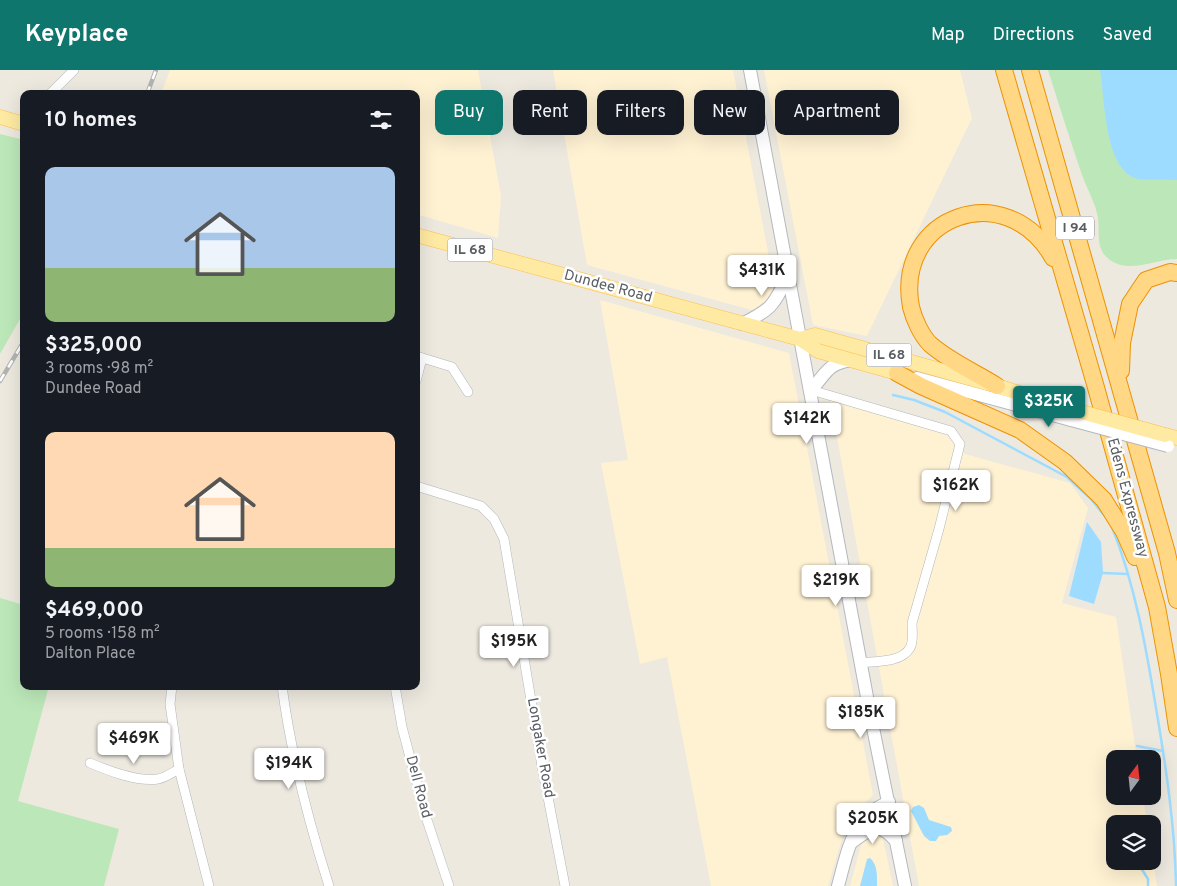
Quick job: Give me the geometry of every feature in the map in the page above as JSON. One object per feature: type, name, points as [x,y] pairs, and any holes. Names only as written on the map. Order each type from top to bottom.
[{"type":"highway","name":"Edens Expressway","points":[[1004,70],[1100,400],[1156,607],[1177,728]]},
{"type":"highway","name":"Edens Expressway","points":[[1030,70],[1168,553],[1177,600]]},
{"type":"highway","points":[[997,386],[929,343],[913,317],[908,290],[914,263],[925,242],[939,226],[960,216],[983,212],[1007,217],[1031,230],[1047,248],[1063,277]]},
{"type":"highway","points":[[1120,386],[1122,342],[1130,304],[1146,280],[1170,272],[1177,273]]},
{"type":"highway","points":[[897,373],[921,386],[1020,430],[1065,462],[1104,500],[1124,532],[1156,607]]},
{"type":"main road","points":[[750,70],[861,663],[905,886]]},
{"type":"main road","points":[[0,117],[20,123]]},
{"type":"main road","name":"Dundee Road","points":[[420,236],[800,339],[818,351],[897,373],[1069,414],[1172,442]]},
{"type":"main road","points":[[742,324],[762,314],[772,306],[788,276]]},
{"type":"main road","name":"Dundee Road","points":[[800,339],[815,335],[997,386],[1069,414]]},
{"type":"main road","points":[[811,390],[830,367],[838,362],[853,360]]},
{"type":"main road","points":[[838,886],[850,844],[859,826],[871,812],[889,802]]},
{"type":"main road","points":[[850,844],[875,828],[884,830],[896,842]]},
{"type":"street","points":[[56,90],[74,70]]},
{"type":"street","points":[[420,357],[452,367],[468,392]]},
{"type":"street","points":[[811,390],[951,431],[960,444],[939,529],[912,623],[910,648],[898,658],[861,663]]},
{"type":"street","name":"Longaker Road","points":[[420,487],[481,506],[494,519],[504,540],[542,766],[565,886]]},
{"type":"street","points":[[172,690],[170,704],[179,769],[208,886]]},
{"type":"street","points":[[282,690],[286,723],[302,795],[329,886]]},
{"type":"street","name":"Dell Road","points":[[396,690],[402,727],[425,814],[449,886]]},
{"type":"street","points":[[90,762],[114,773],[139,778],[158,779],[179,769]]},
{"type":"shaded area","points":[[170,70],[478,70],[482,90],[435,90],[435,135],[490,135],[501,196],[498,238],[420,215],[420,90],[162,90]]},
{"type":"shaded area","points":[[553,70],[733,70],[737,90],[694,90],[694,135],[746,135],[774,283],[773,299],[759,312],[587,265],[564,135],[587,135],[587,90],[556,90]]},
{"type":"shaded area","points":[[764,70],[960,70],[972,118],[867,336],[813,325],[776,135],[899,135],[899,90],[775,90],[775,127]]},
{"type":"shaded area","points":[[600,300],[789,353],[873,795],[847,822],[828,886],[711,886],[667,657],[640,664],[601,463],[628,460]]},
{"type":"shaded area","points":[[830,399],[944,432],[965,454],[1070,483],[1088,508],[1062,603],[1116,617],[1136,750],[1106,750],[1106,805],[1144,805],[1146,815],[1106,815],[1106,870],[1155,870],[1157,886],[919,886]]},
{"type":"shaded area","points":[[881,830],[893,886],[850,886],[863,838]]},
{"type":"green space","points":[[1048,70],[1177,70],[1177,259],[1126,266],[1117,264],[1105,256],[1100,246],[1098,218],[1095,207],[1082,175]]},
{"type":"green space","points":[[0,134],[20,139],[20,319],[0,354]]},
{"type":"green space","points":[[0,598],[20,604],[20,690],[48,690],[18,801],[119,829],[104,886],[0,886]]},
{"type":"water","points":[[1100,70],[1177,70],[1177,180],[1135,178],[1125,171],[1117,160],[1108,130]]},
{"type":"water","points":[[1087,522],[1101,542],[1103,573],[1094,604],[1069,596]]},
{"type":"water","points":[[919,805],[924,808],[929,820],[951,827],[952,831],[947,835],[939,836],[936,841],[930,841],[924,836],[911,811],[913,807]]},
{"type":"water","points":[[870,858],[876,867],[877,886],[860,886],[867,859]]},
{"type":"waterway","points":[[893,395],[914,400],[945,412],[1067,477],[1090,498],[1104,515]]},
{"type":"waterway","points":[[1112,527],[1127,571],[1139,616],[1148,662],[1169,797],[1176,886]]},
{"type":"waterway","points":[[1103,573],[1128,574]]},
{"type":"waterway","points":[[1137,746],[1163,751]]},
{"type":"waterway","points":[[1142,870],[1148,879],[1148,886]]},
{"type":"railway","points":[[148,90],[156,70]]},
{"type":"railway","points":[[0,381],[20,348]]}]
